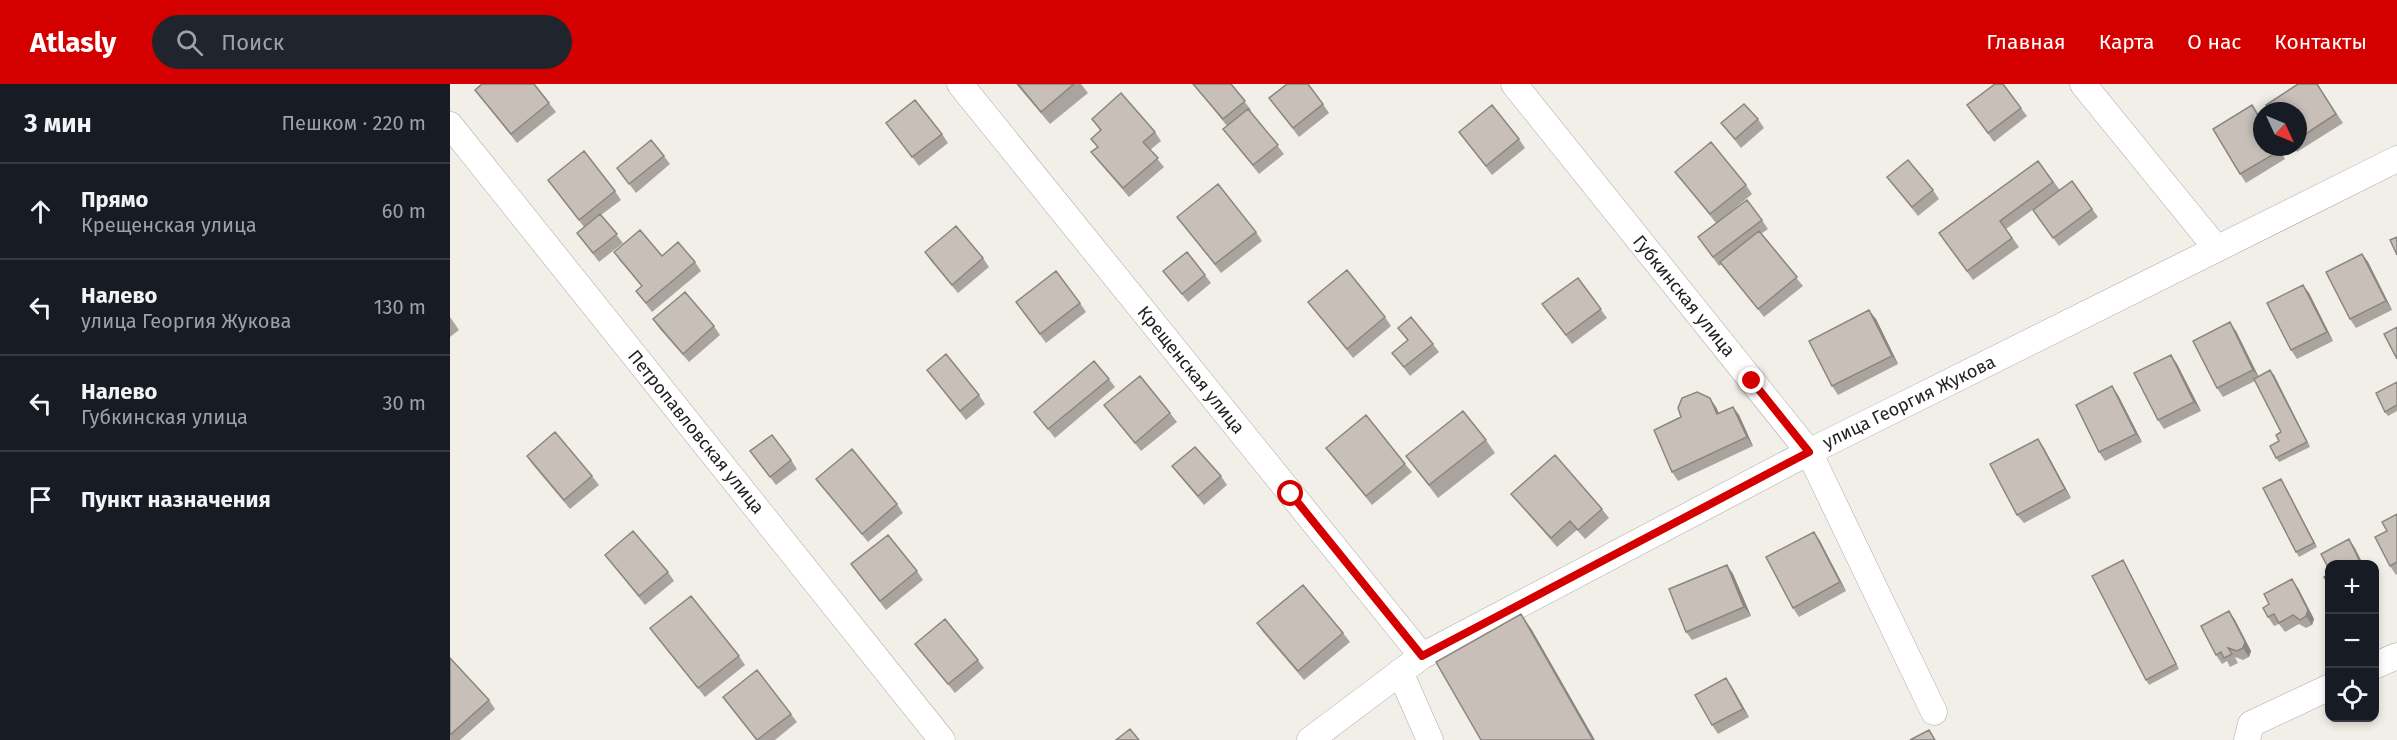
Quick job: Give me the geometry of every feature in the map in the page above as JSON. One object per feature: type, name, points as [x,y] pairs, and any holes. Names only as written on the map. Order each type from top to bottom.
[{"type":"street","name":"Крещенская улица","points":[[960,84],[1422,656]]},
{"type":"street","name":"Губкинская улица","points":[[1514,84],[1809,452],[1934,712]]},
{"type":"street","points":[[2083,84],[2217,249]]},
{"type":"street","name":"Петропавловская улица","points":[[450,125],[942,740]]},
{"type":"street","name":"улица Георгия Жукова","points":[[1310,740],[1422,656],[1809,452],[2397,159]]},
{"type":"street","points":[[2379,664],[2397,656]]},
{"type":"street","points":[[1400,672],[1430,740]]},
{"type":"street","points":[[2247,740],[2251,724],[2325,689]]},
{"type":"building","points":[[482,84],[534,84],[549,103],[511,134],[475,90]]},
{"type":"building","points":[[1018,84],[1074,84],[1041,112]]},
{"type":"building","points":[[1193,84],[1231,84],[1245,101],[1223,119]]},
{"type":"building","points":[[1287,84],[1308,84],[1323,104],[1293,128],[1269,98]]},
{"type":"building","points":[[1995,84],[2003,84],[2021,108],[1988,133],[1967,105]]},
{"type":"building","points":[[2298,84],[2317,84],[2336,114],[2307,133],[2307,102],[2271,102]]},
{"type":"building","points":[[1121,93],[1155,132],[1143,142],[1158,158],[1123,188],[1091,152],[1098,147],[1091,139],[1101,130],[1092,119]]},
{"type":"building","points":[[915,100],[942,134],[912,157],[886,123]]},
{"type":"building","points":[[1744,104],[1758,119],[1735,139],[1721,123]]},
{"type":"building","points":[[1492,105],[1519,139],[1486,166],[1459,132]]},
{"type":"building","points":[[2252,105],[2253,156],[2271,156],[2240,174],[2213,129]]},
{"type":"building","points":[[1248,109],[1278,145],[1253,165],[1223,129]]},
{"type":"building","points":[[651,140],[664,156],[629,184],[617,168]]},
{"type":"building","points":[[1711,142],[1746,185],[1710,214],[1675,172]]},
{"type":"building","points":[[584,151],[615,191],[579,220],[548,180]]},
{"type":"building","points":[[1908,160],[1933,190],[1912,207],[1887,177]]},
{"type":"building","points":[[2038,161],[2053,182],[2000,221],[2012,238],[1967,271],[1939,233]]},
{"type":"building","points":[[2072,181],[2092,209],[2053,238],[2033,210]]},
{"type":"building","points":[[1218,184],[1256,232],[1215,264],[1177,217]]},
{"type":"building","points":[[1747,200],[1762,220],[1713,257],[1698,237]]},
{"type":"building","points":[[600,214],[617,234],[593,253],[577,233]]},
{"type":"building","points":[[956,226],[983,258],[952,285],[925,252]]},
{"type":"building","points":[[640,230],[662,256],[678,242],[695,262],[646,303],[636,291],[642,286],[614,252]]},
{"type":"building","points":[[1759,231],[1797,277],[1758,309],[1720,262]]},
{"type":"building","points":[[2397,237],[2397,255],[2390,240]]},
{"type":"building","points":[[1187,252],[1205,275],[1182,294],[1163,271]]},
{"type":"building","points":[[2362,254],[2386,301],[2350,319],[2326,272]]},
{"type":"building","points":[[1347,270],[1385,317],[1347,349],[1308,302]]},
{"type":"building","points":[[1056,271],[1080,303],[1040,334],[1016,302]]},
{"type":"building","points":[[1578,278],[1601,309],[1566,335],[1542,304]]},
{"type":"building","points":[[2303,285],[2327,332],[2291,350],[2267,303]]},
{"type":"building","points":[[685,292],[714,326],[683,354],[653,319]]},
{"type":"building","points":[[1869,310],[1892,356],[1832,386],[1809,341]]},
{"type":"building","points":[[1411,317],[1433,344],[1404,367],[1392,353],[1408,340],[1398,328]]},
{"type":"building","points":[[2230,322],[2253,370],[2217,388],[2193,341]]},
{"type":"building","points":[[2397,327],[2397,359],[2384,334]]},
{"type":"building","points":[[946,354],[979,395],[960,411],[927,370]]},
{"type":"building","points":[[2171,355],[2194,402],[2158,420],[2134,373]]},
{"type":"building","points":[[1094,361],[1109,379],[1048,429],[1034,412]]},
{"type":"building","points":[[2270,370],[2307,442],[2276,458],[2270,446],[2279,441],[2276,435],[2281,432],[2254,379]]},
{"type":"building","points":[[1140,376],[1170,413],[1135,443],[1104,405]]},
{"type":"building","points":[[2397,382],[2397,405],[2385,412],[2376,393]]},
{"type":"building","points":[[2112,386],[2136,434],[2099,452],[2076,405]]},
{"type":"building","points":[[1697,392],[1710,398],[1717,414],[1733,407],[1747,437],[1672,472],[1654,430],[1681,417],[1678,408],[1682,398]]},
{"type":"building","points":[[1463,411],[1486,440],[1429,485],[1406,456]]},
{"type":"building","points":[[1366,415],[1405,464],[1366,496],[1326,448]]},
{"type":"building","points":[[555,432],[592,476],[564,500],[527,456]]},
{"type":"building","points":[[772,435],[791,460],[770,477],[750,451]]},
{"type":"building","points":[[2038,439],[2065,489],[2017,515],[1990,464]]},
{"type":"building","points":[[1195,447],[1221,476],[1198,496],[1172,466]]},
{"type":"building","points":[[852,449],[897,504],[862,534],[816,479]]},
{"type":"building","points":[[1555,455],[1602,509],[1578,530],[1570,521],[1551,538],[1511,494]]},
{"type":"building","points":[[2281,479],[2314,543],[2296,552],[2263,488]]},
{"type":"building","points":[[2397,514],[2397,562],[2390,566],[2375,537],[2387,531],[2382,522]]},
{"type":"building","points":[[633,531],[668,572],[639,596],[605,555]]},
{"type":"building","points":[[1814,532],[1840,582],[1793,608],[1766,557]]},
{"type":"building","points":[[888,535],[917,571],[880,601],[851,564]]},
{"type":"building","points":[[2349,539],[2359,560],[2325,562],[2321,554]]},
{"type":"building","points":[[2123,560],[2176,664],[2146,680],[2092,576]]},
{"type":"building","points":[[1727,565],[1744,607],[1686,632],[1669,589]]},
{"type":"building","points":[[2292,579],[2308,610],[2306,616],[2300,620],[2293,615],[2279,623],[2274,614],[2268,617],[2263,608],[2269,604],[2264,594]]},
{"type":"building","points":[[1303,585],[1343,633],[1298,671],[1257,623]]},
{"type":"building","points":[[691,596],[739,656],[698,688],[650,628]]},
{"type":"building","points":[[2229,611],[2245,642],[2243,648],[2237,651],[2228,648],[2232,654],[2224,658],[2221,652],[2216,655],[2201,626]]},
{"type":"building","points":[[1521,614],[1593,740],[1481,740],[1436,662]]},
{"type":"building","points":[[945,619],[978,660],[948,684],[915,644]]},
{"type":"building","points":[[450,658],[489,700],[450,735]]},
{"type":"building","points":[[757,670],[791,714],[757,740],[723,697]]},
{"type":"building","points":[[1726,678],[1743,709],[1712,725],[1695,695]]},
{"type":"building","points":[[1130,729],[1139,740],[1116,740]]},
{"type":"building","points":[[1929,730],[1935,740],[1910,740]]},
{"type":"route","points":[[1291,494],[1422,656],[1809,452],[1752,381]]}]
